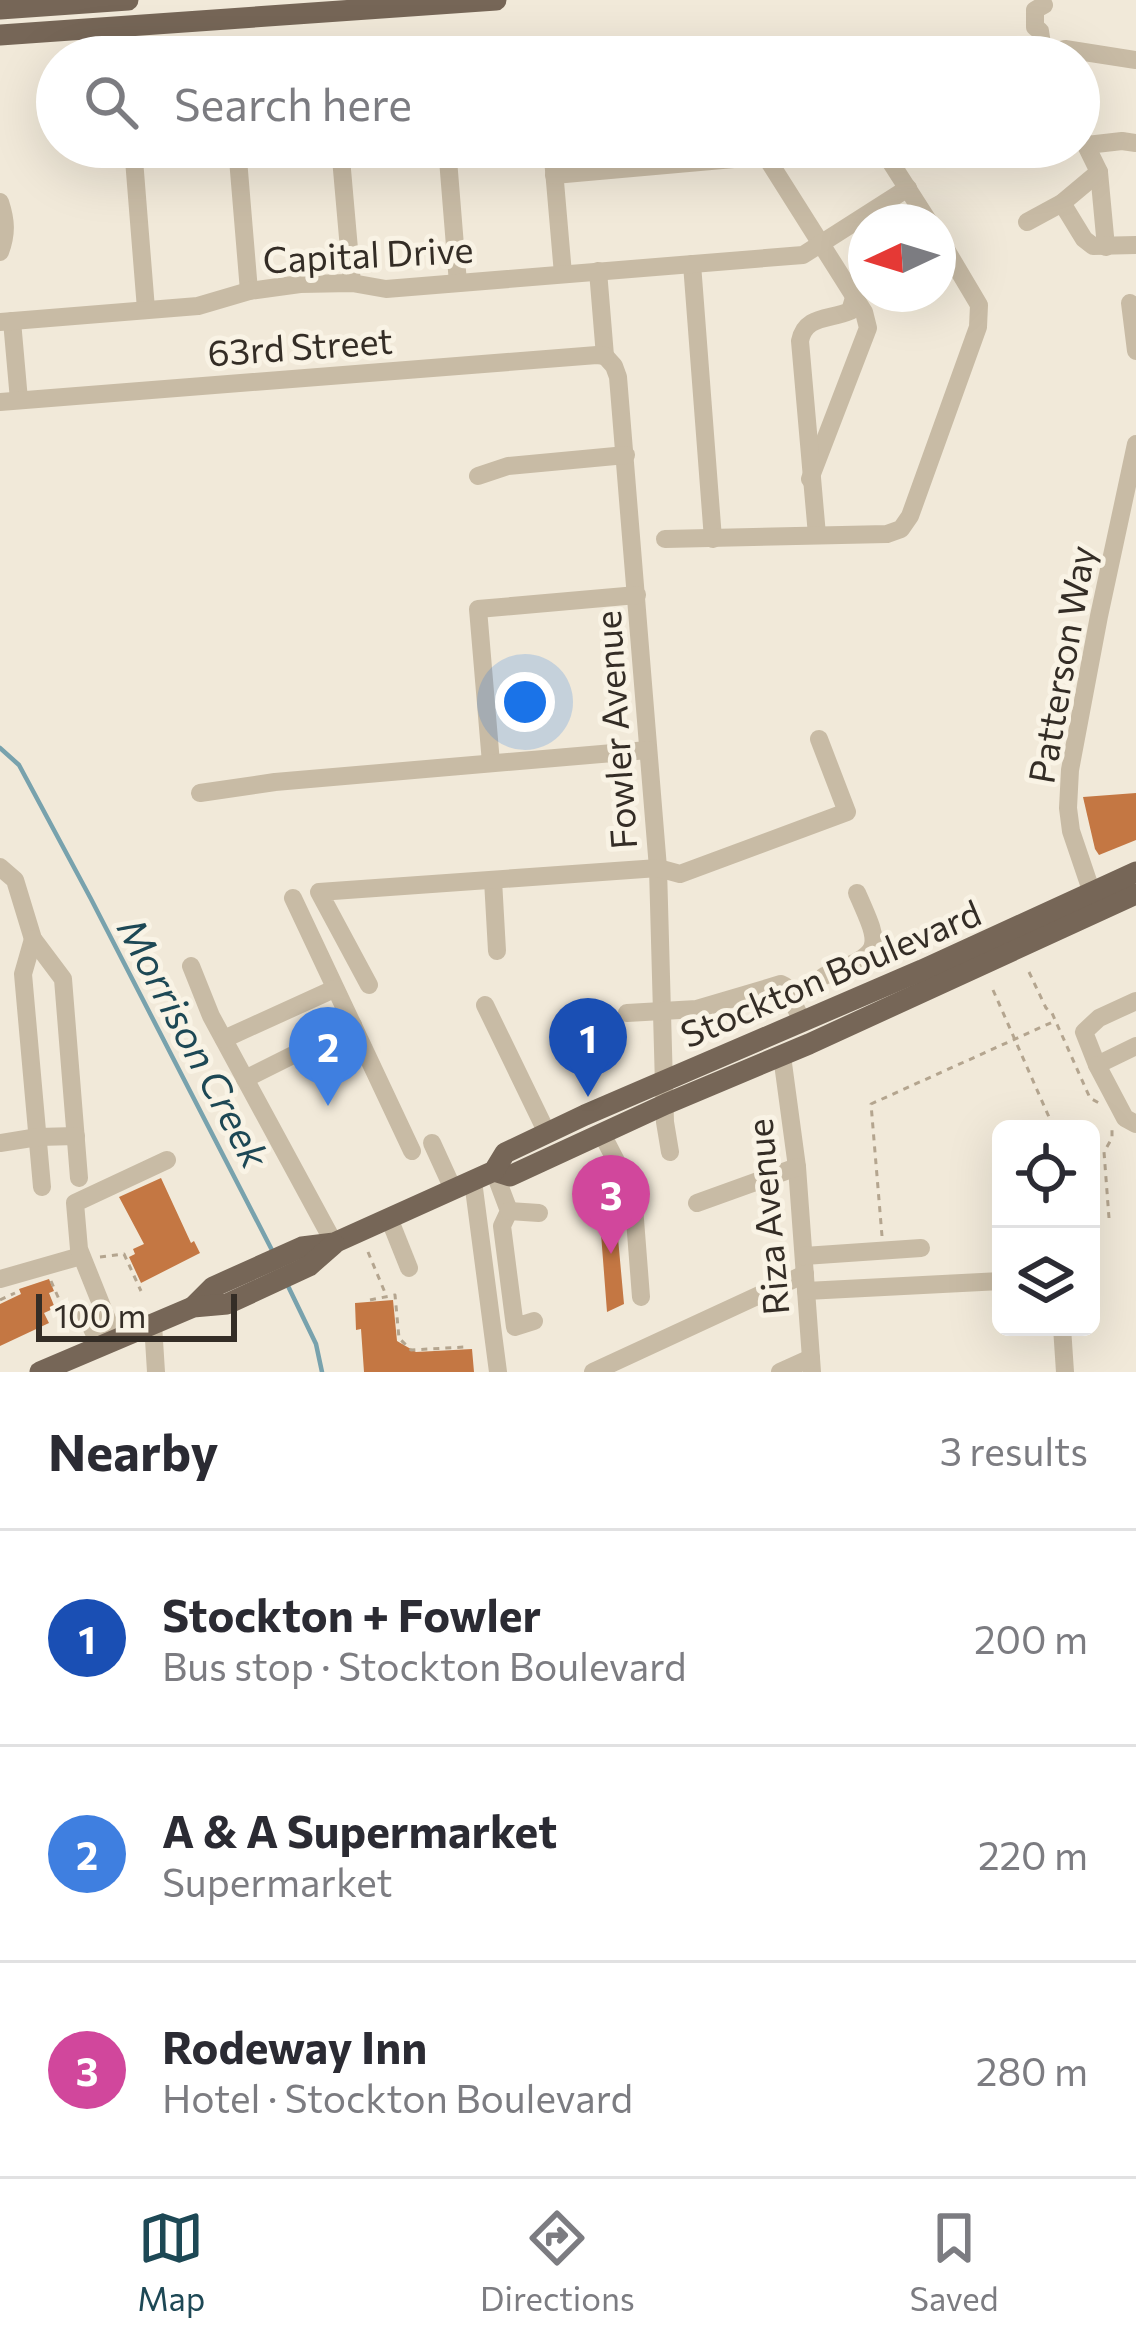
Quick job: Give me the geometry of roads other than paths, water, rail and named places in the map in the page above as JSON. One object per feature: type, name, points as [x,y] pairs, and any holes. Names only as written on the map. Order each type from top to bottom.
[{"type":"main road","points":[[0,9],[128,0]]},
{"type":"main road","points":[[0,35],[496,0]]},
{"type":"main road","name":"Stockton Boulevard","points":[[40,1372],[97,1352],[193,1307],[213,1287],[261,1277],[473,1180],[505,1153],[665,1078],[1136,872]]},
{"type":"main road","points":[[993,958],[1002,941],[1080,908],[1092,893]]},
{"type":"main road","name":"Stockton Boulevard","points":[[473,1180],[510,1176],[1136,894]]},
{"type":"main road","points":[[770,1035],[782,1056]]},
{"type":"main road","name":"Stockton Boulevard","points":[[193,1307],[230,1310],[261,1277]]},
{"type":"street","points":[[1041,36],[1035,10],[1044,2]]},
{"type":"street","points":[[1100,54],[1136,60]]},
{"type":"street","points":[[1100,139],[1136,143]]},
{"type":"street","points":[[135,168],[146,309]]},
{"type":"street","points":[[239,168],[249,291]]},
{"type":"street","points":[[342,168],[352,283]]},
{"type":"street","points":[[449,168],[458,284]]},
{"type":"street","points":[[554,168],[562,274]]},
{"type":"street","points":[[554,175],[633,168]]},
{"type":"street","points":[[774,168],[848,288]]},
{"type":"street","points":[[895,168],[918,204]]},
{"type":"street","points":[[1097,168],[1106,247]]},
{"type":"street","points":[[1027,222],[1099,172]]},
{"type":"street","name":"Capital Drive","points":[[6,321],[208,304],[249,291],[300,284],[352,283],[386,289],[802,255],[908,188]]},
{"type":"street","points":[[0,202],[6,220],[0,252]]},
{"type":"street","points":[[1062,202],[1093,246],[1136,245]]},
{"type":"street","points":[[692,264],[712,539]]},
{"type":"street","points":[[665,539],[887,534],[902,529],[978,327],[979,304],[956,266]]},
{"type":"street","points":[[598,271],[605,356]]},
{"type":"street","points":[[1130,304],[1136,351]]},
{"type":"street","points":[[817,536],[800,341],[803,329],[813,321],[848,311]]},
{"type":"street","points":[[810,479],[868,328],[864,312]]},
{"type":"street","points":[[6,321],[9,401]]},
{"type":"street","name":"63rd Street","points":[[9,401],[605,356]]},
{"type":"street","name":"Fowler Avenue","points":[[605,356],[618,377],[626,455],[658,868],[670,1152]]},
{"type":"street","name":"Patterson Way","points":[[1092,893],[1071,831],[1070,770],[1136,444]]},
{"type":"street","points":[[478,476],[508,466],[626,455]]},
{"type":"street","points":[[490,764],[478,609],[637,596]]},
{"type":"street","points":[[369,986],[320,892],[658,868],[680,874],[847,812],[819,739]]},
{"type":"street","points":[[200,793],[275,782],[649,750]]},
{"type":"street","points":[[1070,770],[1092,771]]},
{"type":"street","points":[[0,866],[15,880],[33,939],[63,979],[79,1178]]},
{"type":"street","points":[[493,880],[497,951]]},
{"type":"street","points":[[824,976],[873,951],[869,921],[856,892]]},
{"type":"street","points":[[293,898],[412,1151]]},
{"type":"street","points":[[33,939],[22,974],[42,1187]]},
{"type":"street","points":[[850,965],[863,995]]},
{"type":"street","points":[[191,966],[211,1016],[334,1244]]},
{"type":"street","points":[[627,1013],[697,1009],[781,984],[802,1021]]},
{"type":"street","points":[[224,1039],[334,989]]},
{"type":"street","points":[[1136,1001],[1099,1018],[1084,1032],[1125,1118],[1136,1124]]},
{"type":"street","points":[[485,1005],[547,1133]]},
{"type":"street","points":[[245,1079],[353,1025]]},
{"type":"street","points":[[1097,1065],[1136,1046]]},
{"type":"street","name":"Riza Avenue","points":[[782,1056],[797,1167],[811,1365]]},
{"type":"street","points":[[602,1134],[633,1194],[641,1297]]},
{"type":"street","points":[[0,1143],[76,1136]]},
{"type":"street","points":[[432,1143],[508,1211],[538,1213]]},
{"type":"street","points":[[97,1352],[69,1266],[75,1203],[167,1160]]},
{"type":"street","points":[[697,1203],[797,1167]]},
{"type":"street","points":[[473,1180],[498,1372]]},
{"type":"street","points":[[508,1211],[502,1226],[515,1327],[534,1321]]},
{"type":"street","points":[[389,1218],[409,1268]]},
{"type":"street","points":[[593,1372],[805,1273],[920,1248]]},
{"type":"street","points":[[7,1282],[69,1266],[106,1263]]},
{"type":"street","points":[[805,1273],[992,1281]]},
{"type":"street","points":[[77,1317],[97,1352]]},
{"type":"street","points":[[153,1324],[156,1372]]},
{"type":"street","points":[[1063,1336],[1066,1372]]},
{"type":"street","points":[[780,1372],[811,1365]]},
{"type":"waterway","name":"Morrison Creek","points":[[0,748],[19,765],[274,1254]]},
{"type":"waterway","name":"Morrison Creek","points":[[288,1286],[316,1344],[322,1372]]},
{"type":"place","name":"Stockton + Fowler","points":[[588,1097]]},
{"type":"place","name":"A & A Supermarket","points":[[328,1106]]},
{"type":"place","name":"Rodeway Inn","points":[[611,1254]]}]
